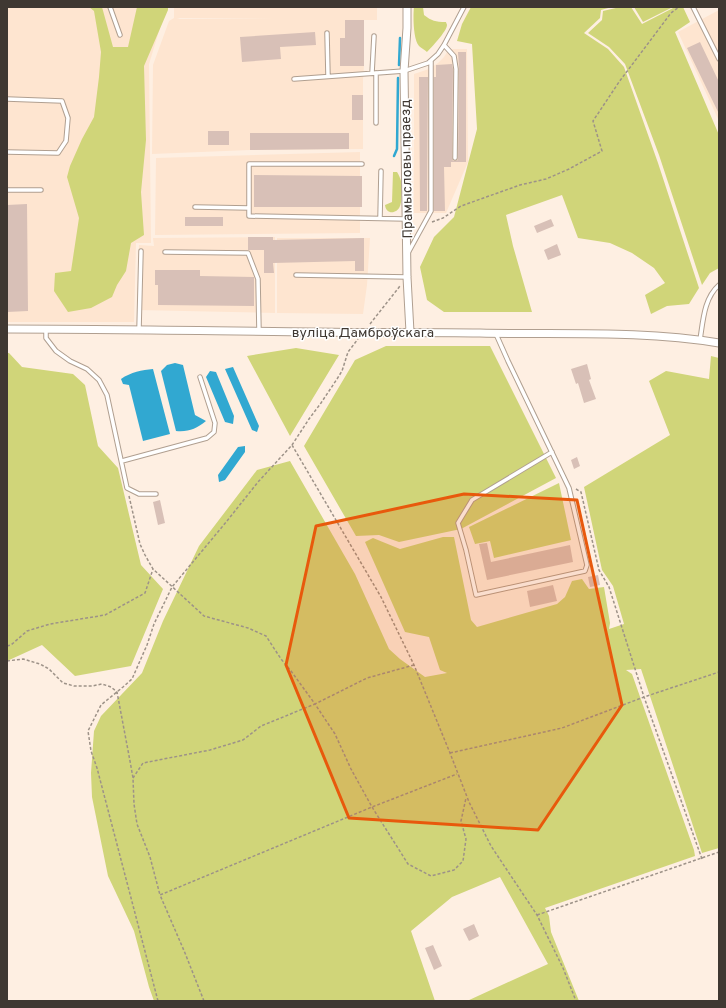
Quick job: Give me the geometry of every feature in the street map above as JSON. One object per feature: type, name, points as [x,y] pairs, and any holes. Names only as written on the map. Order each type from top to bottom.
[{"type":"street","name":"Прамысловы праезд","points":[[407,7],[404,71],[406,256],[410,332]]},
{"type":"street","name":"вуліца Дамброўскага","points":[[7,329],[621,334],[662,336],[719,343]]},
{"type":"lane","points":[[110,7],[120,35]]},
{"type":"lane","points":[[294,79],[404,71],[421,66],[432,61],[438,54],[464,7]]},
{"type":"lane","points":[[693,7],[719,59]]},
{"type":"lane","points":[[326,33],[328,76]]},
{"type":"lane","points":[[374,36],[376,124]]},
{"type":"lane","points":[[444,45],[454,56],[456,69],[455,158]]},
{"type":"lane","points":[[406,256],[431,211],[432,61]]},
{"type":"lane","points":[[7,99],[62,102],[68,118],[66,141],[58,153],[7,152]]},
{"type":"lane","points":[[362,164],[250,164],[249,216],[406,219]]},
{"type":"lane","points":[[380,218],[381,171]]},
{"type":"lane","points":[[7,190],[41,190]]},
{"type":"lane","points":[[195,207],[249,208]]},
{"type":"lane","points":[[140,329],[141,251]]},
{"type":"lane","points":[[165,252],[248,253],[258,279],[259,331]]},
{"type":"lane","points":[[296,275],[407,277]]},
{"type":"lane","points":[[700,340],[708,301],[714,290],[719,285]]},
{"type":"lane","points":[[46,329],[46,338],[56,351],[70,361],[87,370],[99,380],[107,395],[127,488],[139,494],[156,494]]},
{"type":"lane","points":[[496,334],[508,361],[552,452],[569,488],[587,565],[585,571],[476,595],[466,550],[458,523],[472,500],[552,452]]},
{"type":"lane","points":[[122,461],[207,438],[214,432],[215,424],[200,377]]},
{"type":"path","points":[[424,224],[443,218],[461,206],[520,185],[546,179],[569,169],[602,151],[593,121],[619,82],[671,13],[679,7]]},
{"type":"path","points":[[158,1001],[101,783],[91,751],[88,732],[101,705],[132,679],[147,645],[154,624],[172,587],[258,482],[292,445],[337,380],[342,371],[348,352],[407,277]]},
{"type":"path","points":[[292,445],[381,597],[414,665],[466,796],[491,846],[537,915],[563,968],[576,1001]]},
{"type":"path","points":[[127,488],[140,544],[153,568],[204,616],[248,628],[266,636],[335,734],[351,769],[372,807],[408,864],[431,876],[454,870],[463,861],[466,839],[461,821],[466,796]]},
{"type":"path","points":[[569,488],[576,489],[581,492],[599,570],[609,587],[644,697],[702,858]]},
{"type":"path","points":[[7,646],[11,645],[27,631],[50,624],[105,615],[145,593],[153,568]]},
{"type":"path","points":[[7,661],[23,659],[49,668],[63,683],[74,686],[92,686],[102,684],[111,687],[117,692],[133,778],[134,804],[137,824],[150,857],[160,895],[204,1001]]},
{"type":"path","points":[[133,778],[142,763],[210,750],[243,740],[261,726],[315,704],[367,678],[414,665]]},
{"type":"path","points":[[450,753],[562,728],[644,697],[719,672]]},
{"type":"path","points":[[160,895],[372,807],[457,774]]},
{"type":"path","points":[[537,915],[719,852]]},
{"type":"highlighted area","points":[[464,494],[577,500],[622,705],[538,830],[349,818],[286,665],[316,526]]},
{"type":"shaded area","points":[[7,7],[164,7],[164,15],[149,64],[151,243],[136,243],[134,322],[7,322]]},
{"type":"shaded area","points":[[174,7],[377,7],[377,20],[364,20],[363,149],[250,150],[152,154],[153,65],[169,21],[174,18]],"holes":[[[177,18],[274,19],[180,19]]]},
{"type":"shaded area","points":[[719,10],[719,121],[678,32]]},
{"type":"shaded area","points":[[449,49],[467,49],[468,162],[446,213],[414,213],[414,74],[429,69],[438,63]]},
{"type":"shaded area","points":[[360,152],[360,233],[155,235],[156,158]]},
{"type":"shaded area","points":[[275,237],[275,313],[137,310],[139,245],[154,246],[153,238]]},
{"type":"shaded area","points":[[277,238],[370,238],[367,285],[363,314],[277,313]]},
{"type":"green space","points":[[89,7],[102,7],[113,47],[128,47],[137,7],[168,7],[168,10],[144,66],[146,140],[141,192],[144,235],[131,243],[126,271],[117,285],[112,297],[91,308],[68,312],[54,291],[55,273],[71,271],[79,218],[67,177],[70,166],[82,139],[94,117],[101,52],[94,11]]},
{"type":"green space","points":[[414,7],[423,7],[424,15],[429,19],[439,22],[446,22],[447,25],[442,35],[427,52],[417,43]]},
{"type":"green space","points":[[471,7],[612,7],[601,10],[600,18],[584,33],[608,49],[624,67],[658,163],[699,288],[689,304],[667,306],[651,314],[645,295],[665,283],[654,268],[632,253],[610,243],[578,238],[562,195],[506,215],[513,246],[532,312],[444,312],[427,300],[420,267],[434,237],[454,217],[477,129],[472,44],[457,41],[462,24]]},
{"type":"green space","points":[[620,7],[631,7],[642,24],[675,7],[683,7],[690,22],[675,32],[719,135],[719,268],[710,273],[702,285],[659,155],[625,64],[609,47],[588,33],[602,20],[603,11]]},
{"type":"green space","points":[[634,7],[673,7],[643,22]]},
{"type":"green space","points":[[393,172],[397,172],[400,178],[402,194],[399,209],[394,212],[389,212],[385,205],[392,202]]},
{"type":"green space","points":[[386,346],[490,346],[556,478],[461,529],[399,542],[379,535],[356,536],[304,446],[355,360]]},
{"type":"green space","points":[[296,348],[339,355],[290,436],[247,356]]},
{"type":"green space","points":[[7,353],[9,353],[22,367],[73,374],[85,385],[98,446],[118,468],[141,565],[163,589],[131,666],[75,676],[42,645],[7,661]]},
{"type":"green space","points":[[711,356],[719,358],[719,848],[702,853],[641,669],[626,670],[632,674],[695,856],[545,908],[549,916],[551,932],[579,1001],[467,1001],[548,964],[500,877],[452,897],[411,931],[435,1001],[154,1001],[134,931],[108,876],[92,797],[91,773],[94,731],[101,716],[142,673],[163,621],[199,546],[257,470],[290,461],[355,574],[389,649],[425,677],[447,673],[440,670],[429,637],[405,632],[365,542],[373,538],[400,549],[443,537],[454,537],[471,620],[477,627],[557,604],[565,597],[572,581],[582,579],[589,589],[604,587],[610,623],[609,629],[624,624],[613,586],[602,570],[584,487],[670,435],[649,381],[666,371],[709,379]]},
{"type":"green space","points":[[559,483],[571,540],[494,558],[490,541],[475,544],[469,527]]},
{"type":"water","points":[[175,363],[183,365],[195,415],[206,421],[196,428],[185,431],[176,431],[161,371],[167,365]]},
{"type":"water","points":[[233,367],[259,426],[257,432],[252,430],[225,369]]},
{"type":"water","points":[[153,369],[170,434],[143,441],[129,385],[123,384],[121,379],[137,372]]},
{"type":"water","points":[[210,371],[216,372],[234,416],[233,424],[225,422],[206,377]]},
{"type":"water","points":[[245,446],[245,452],[225,480],[219,482],[218,475],[238,447]]},
{"type":"building","points":[[345,20],[364,20],[364,66],[340,66],[340,38],[345,38]]},
{"type":"building","points":[[315,32],[316,45],[280,47],[281,59],[242,62],[240,37]]},
{"type":"building","points":[[700,42],[719,82],[719,114],[687,48]]},
{"type":"building","points":[[458,52],[466,52],[466,162],[451,162],[451,167],[444,167],[445,211],[434,211],[434,77],[436,77],[436,65],[452,64],[452,158],[453,161],[455,161],[458,160]]},
{"type":"building","points":[[419,77],[428,77],[427,211],[420,211]]},
{"type":"building","points":[[352,95],[363,95],[363,120],[352,120]]},
{"type":"building","points":[[208,131],[229,131],[229,145],[208,145]]},
{"type":"building","points":[[250,133],[349,133],[349,149],[250,150]]},
{"type":"building","points":[[254,175],[362,176],[362,207],[254,207]]},
{"type":"building","points":[[27,204],[28,311],[7,312],[7,205]]},
{"type":"building","points":[[185,217],[223,217],[223,226],[185,226]]},
{"type":"building","points":[[551,219],[554,226],[537,233],[534,226]]},
{"type":"building","points":[[248,237],[273,237],[273,240],[364,238],[364,271],[355,271],[355,261],[273,263],[274,273],[264,273],[264,250],[248,250]]},
{"type":"building","points":[[557,244],[561,255],[548,260],[544,250]]},
{"type":"building","points":[[155,270],[200,270],[200,276],[254,277],[254,306],[158,305],[158,285],[155,285]]},
{"type":"building","points":[[587,364],[591,379],[589,380],[596,399],[584,403],[578,383],[576,384],[571,369]]},
{"type":"building","points":[[577,457],[580,466],[574,469],[571,460]]},
{"type":"building","points":[[160,500],[165,523],[158,525],[153,502]]},
{"type":"building","points":[[487,543],[491,562],[570,545],[573,562],[487,580],[479,544]]},
{"type":"building","points":[[598,575],[600,585],[590,587],[588,577]]},
{"type":"building","points":[[553,585],[557,601],[530,607],[527,591]]},
{"type":"building","points":[[474,924],[479,936],[469,941],[463,929]]},
{"type":"building","points":[[433,945],[442,966],[434,970],[425,948]]},
{"type":"waterway","points":[[399,65],[400,38]]},
{"type":"waterway","points":[[394,156],[397,149],[398,78]]}]
